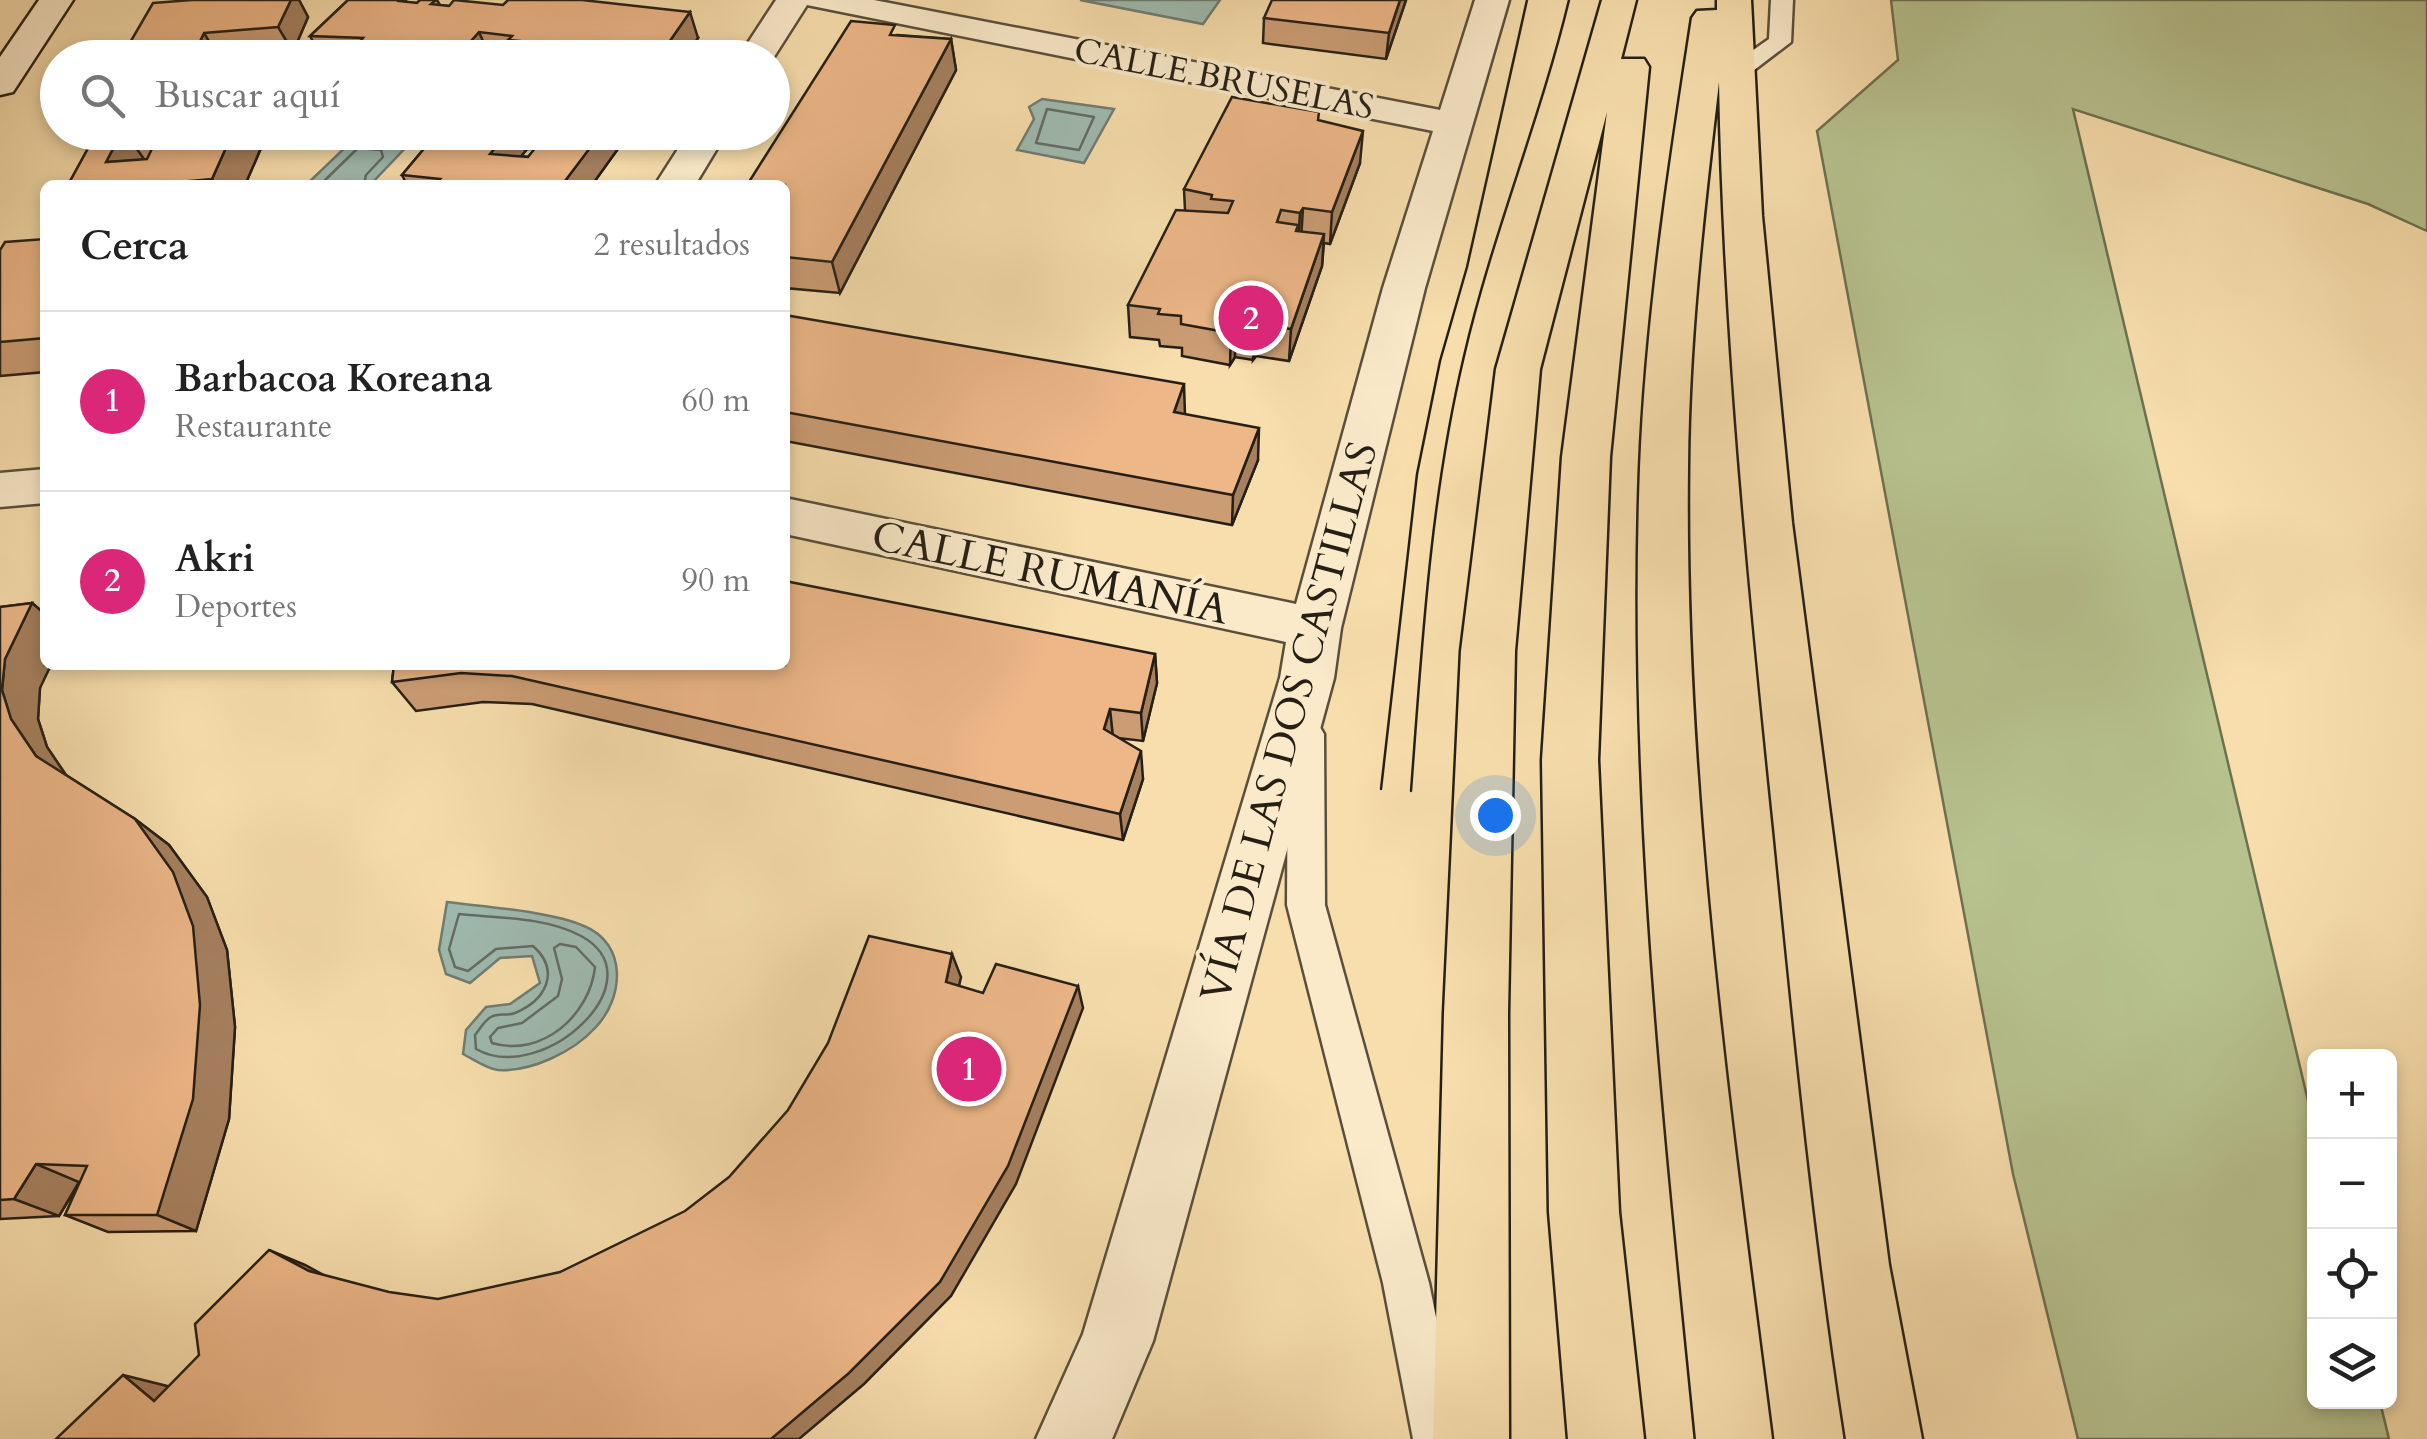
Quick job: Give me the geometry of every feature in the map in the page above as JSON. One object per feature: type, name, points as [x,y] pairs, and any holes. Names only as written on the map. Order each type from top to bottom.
[{"type":"highway","points":[[1471,1439],[1476,1013],[1488,651],[1518,369],[1618,0]]},
{"type":"highway","points":[[1606,1439],[1584,1212],[1570,760],[1586,457],[1611,218],[1640,0]]},
{"type":"highway","points":[[1712,0],[1681,230],[1664,468],[1671,816],[1734,1439]]},
{"type":"highway","points":[[1734,0],[1742,216],[1768,523],[1854,1264],[1885,1420]]},
{"type":"street","points":[[0,84],[56,0]]},
{"type":"street","points":[[767,40],[793,0]]},
{"type":"street","name":"CALLE BRUSELAS","points":[[821,0],[1451,124]]},
{"type":"street","name":"VÍA DE LAS DOS CASTILLAS","points":[[1074,1439],[1117,1340],[1311,653],[1451,124],[1492,0]]},
{"type":"street","points":[[678,180],[697,150]]},
{"type":"street","points":[[0,490],[40,486]]},
{"type":"street","name":"CALLE RUMANÍA","points":[[790,517],[1311,653]]},
{"type":"lane","points":[[1737,72],[1780,42],[1782,0]]},
{"type":"lane","points":[[1311,653],[1306,904],[1406,1284],[1438,1439]]},
{"type":"green space","points":[[1891,0],[2427,0],[2427,231],[2368,204],[2073,109],[2307,1096],[2307,1409],[2382,1409],[2389,1439],[2078,1439],[2013,1174],[1817,131],[1898,60]]},
{"type":"water","points":[[1080,0],[1220,0],[1203,24]]},
{"type":"water","points":[[1042,99],[1114,109],[1084,163],[1017,150],[1034,119],[1029,107]]},
{"type":"water","points":[[342,150],[403,150],[375,180],[311,180]]},
{"type":"water","points":[[447,902],[554,917],[598,934],[608,945],[617,972],[612,1002],[605,1016],[575,1045],[524,1068],[494,1069],[463,1054],[466,1030],[486,1007],[510,1004],[540,983],[532,956],[500,958],[470,983],[446,974],[439,950]]},
{"type":"building","points":[[291,0],[278,27],[204,33],[201,40],[131,40],[153,3]]},
{"type":"building","points":[[348,0],[436,0],[431,4],[449,6],[454,0],[503,5],[508,0],[582,0],[690,12],[671,40],[508,40],[512,36],[479,32],[472,40],[310,36]]},
{"type":"building","points":[[1272,0],[1400,0],[1389,33],[1264,18]]},
{"type":"building","points":[[851,21],[895,25],[890,35],[951,39],[832,262],[790,258],[790,180],[750,180],[769,150],[790,150],[790,117]]},
{"type":"building","points":[[1232,97],[1319,112],[1318,120],[1363,131],[1332,212],[1281,210],[1277,222],[1298,225],[1296,231],[1324,234],[1291,329],[1257,324],[1254,328],[1235,326],[1231,333],[1181,324],[1181,316],[1158,314],[1160,309],[1128,305],[1176,210],[1228,213],[1233,201],[1211,199],[1212,195],[1184,189]]},
{"type":"building","points":[[87,150],[112,150],[106,162],[147,159],[151,150],[225,150],[212,179],[71,180]]},
{"type":"building","points":[[423,150],[493,150],[490,154],[528,157],[534,150],[588,150],[566,180],[439,180],[402,175]]},
{"type":"building","points":[[40,239],[40,338],[0,342],[0,250],[5,242]]},
{"type":"building","points":[[790,316],[1184,384],[1174,412],[1259,428],[1233,495],[790,413]]},
{"type":"building","points":[[790,582],[1155,654],[1141,713],[1110,709],[1104,729],[1141,751],[1120,814],[512,676],[461,673],[392,682],[393,670],[790,670]]},
{"type":"building","points":[[32,603],[5,659],[2,690],[11,719],[36,756],[135,819],[173,872],[193,926],[200,1005],[193,1099],[157,1215],[65,1215],[87,1166],[36,1164],[14,1199],[0,1200],[0,607]]},
{"type":"building","points":[[869,936],[952,954],[946,982],[983,993],[996,964],[1078,986],[1008,1166],[940,1282],[849,1373],[771,1439],[56,1439],[123,1375],[154,1401],[199,1355],[195,1324],[269,1250],[309,1271],[389,1292],[438,1299],[560,1272],[685,1211],[729,1177],[788,1110],[828,1043]]},
{"type":"tram line","points":[[1381,789],[1417,474],[1440,361],[1467,267],[1527,0]]},
{"type":"tram line","points":[[1411,791],[1429,572],[1452,410],[1475,311],[1569,0]]},
{"type":"place","name":"Akri","points":[[1251,318]]},
{"type":"place","name":"Barbacoa Koreana","points":[[969,1069]]}]
